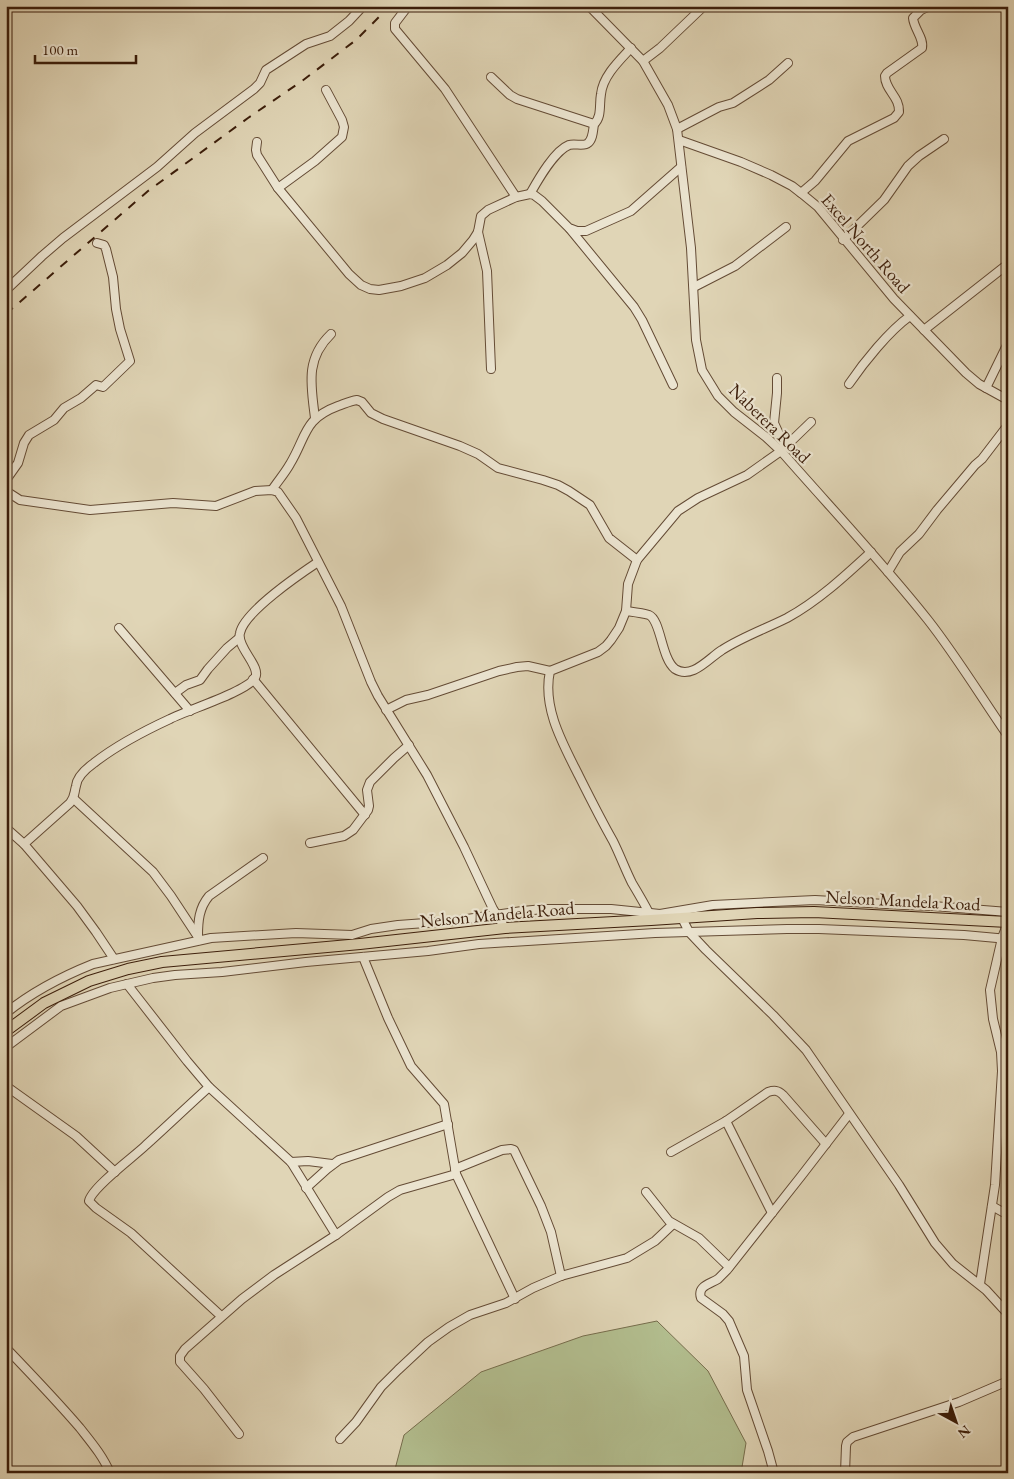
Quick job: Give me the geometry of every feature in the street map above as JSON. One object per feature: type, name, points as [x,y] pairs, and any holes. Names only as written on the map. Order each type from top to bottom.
[{"type":"main road","name":"Nelson Mandela Road","points":[[6,1031],[28,1014],[62,993],[89,981],[128,969],[162,962],[342,946],[505,928],[748,913],[793,912],[1008,922]]},
{"type":"street","points":[[6,290],[64,238],[157,167],[195,133],[254,89],[260,83],[266,70],[304,45],[330,36],[349,21],[363,6]]},
{"type":"street","points":[[408,6],[396,23],[395,29],[445,89],[516,197]]},
{"type":"street","name":"Naberera Road","points":[[589,6],[643,61],[668,105],[677,129],[686,194],[694,287],[696,340],[702,370],[712,387],[734,412],[783,449],[929,621],[1008,736]]},
{"type":"street","points":[[643,61],[660,48],[704,6]]},
{"type":"street","points":[[801,193],[815,181],[848,141],[894,118],[899,112],[899,104],[885,82],[885,76],[922,48],[922,42],[913,18],[921,10],[930,6]]},
{"type":"street","points":[[530,194],[548,165],[562,150],[571,144],[586,144],[592,138],[594,124],[599,119],[603,87],[614,67],[631,48]]},
{"type":"street","points":[[677,129],[719,107],[733,103],[769,80],[788,63]]},
{"type":"street","points":[[491,77],[517,99],[594,124]]},
{"type":"street","points":[[278,188],[315,162],[342,137],[344,127],[342,120],[326,90]]},
{"type":"street","points":[[844,240],[884,200],[908,166],[944,138]]},
{"type":"street","name":"Excel North Road","points":[[679,140],[770,174],[801,193],[818,207],[910,316],[966,373],[979,384],[1008,400]]},
{"type":"street","points":[[257,142],[257,155],[278,188],[349,274],[361,285],[370,289],[379,290],[401,286],[433,274],[462,253],[478,232]]},
{"type":"street","points":[[569,228],[577,231],[586,230],[628,212],[682,167]]},
{"type":"street","points":[[491,369],[487,270],[478,232],[479,221],[488,210],[516,197],[530,194],[542,201],[569,228],[634,307],[673,385]]},
{"type":"street","points":[[694,287],[735,266],[786,227]]},
{"type":"street","points":[[6,480],[18,462],[29,435],[54,420],[64,408],[81,398],[96,385],[103,386],[130,361],[122,338],[116,310],[114,285],[106,249],[104,245],[97,242]]},
{"type":"street","points":[[924,330],[1008,264]]},
{"type":"street","points":[[849,384],[881,344],[910,316]]},
{"type":"street","points":[[315,418],[312,369],[318,349],[331,334]]},
{"type":"street","points":[[986,388],[1008,343]]},
{"type":"street","points":[[777,378],[774,423],[783,449]]},
{"type":"street","points":[[272,490],[290,465],[315,418],[335,407],[354,400],[360,401],[371,413],[383,419],[460,446],[478,454],[498,468],[558,485],[588,503],[609,538],[637,560]]},
{"type":"street","points":[[386,710],[406,700],[428,695],[499,671],[528,666],[550,671],[591,655],[606,646],[619,628],[626,611],[628,584],[637,560],[678,511],[698,498],[747,475],[783,449],[811,422]]},
{"type":"street","points":[[888,572],[900,552],[919,534],[1008,425]]},
{"type":"street","points":[[6,491],[20,500],[90,510],[173,503],[216,506],[255,491],[272,490],[278,492],[296,518],[341,606],[371,682],[444,808],[496,914],[505,928]]},
{"type":"street","points":[[626,611],[651,616],[671,664],[678,670],[688,671],[700,667],[721,650],[799,611],[830,588],[871,552]]},
{"type":"street","points":[[24,844],[74,799],[78,779],[93,763],[169,719],[237,690],[254,679],[256,670],[242,647],[239,638],[242,627],[282,586],[318,562]]},
{"type":"street","points":[[119,628],[190,711]]},
{"type":"street","points":[[175,692],[186,685],[199,681],[226,648],[239,638]]},
{"type":"street","points":[[550,671],[547,683],[548,695],[563,745],[649,913]]},
{"type":"street","points":[[254,679],[364,815]]},
{"type":"street","points":[[310,843],[346,835],[353,830],[369,806],[367,790],[370,782],[409,746]]},
{"type":"street","points":[[74,799],[153,872],[199,938]]},
{"type":"street","points":[[6,828],[24,844],[77,906],[114,959]]},
{"type":"street","points":[[199,938],[200,913],[204,901],[208,896],[263,858]]},
{"type":"street","points":[[6,1013],[36,992],[93,964],[199,938],[296,933],[352,935],[392,926],[453,921],[522,911],[566,908],[612,908],[649,913],[665,913],[713,905],[815,900],[1008,912]]},
{"type":"street","points":[[682,918],[689,932],[718,963],[773,1015],[806,1050],[899,1185],[935,1243],[953,1264],[980,1284],[1008,1314]]},
{"type":"street","points":[[980,1284],[995,1185],[1002,1072],[1001,1052],[990,990],[1008,922]]},
{"type":"street","points":[[6,1047],[61,1006],[91,994],[127,984],[175,975],[222,972],[504,942],[689,932],[819,929],[892,931],[1005,938]]},
{"type":"street","points":[[363,957],[388,1018],[411,1066],[444,1104],[455,1172],[515,1299]]},
{"type":"street","points":[[127,984],[209,1087],[291,1162],[336,1236]]},
{"type":"street","points":[[6,1086],[76,1136],[115,1172]]},
{"type":"street","points":[[209,1087],[115,1172],[88,1201],[131,1233],[221,1316]]},
{"type":"street","points":[[671,1152],[726,1121],[768,1092],[777,1091],[826,1144]]},
{"type":"street","points":[[1000,1104],[1008,1112]]},
{"type":"street","points":[[774,1473],[747,1390],[744,1356],[729,1321],[705,1302],[700,1295],[707,1284],[716,1280],[729,1267],[849,1114]]},
{"type":"street","points":[[726,1121],[772,1213]]},
{"type":"street","points":[[306,1188],[332,1164],[448,1124]]},
{"type":"street","points":[[239,1434],[204,1389],[183,1366],[180,1359],[185,1349],[221,1316],[274,1275],[336,1236],[393,1193],[455,1172],[502,1150],[514,1150],[541,1206],[551,1232],[561,1276]]},
{"type":"street","points":[[291,1162],[308,1161],[332,1164]]},
{"type":"street","points":[[646,1192],[666,1218],[673,1224],[699,1238],[729,1267]]},
{"type":"street","points":[[992,1206],[1008,1215]]},
{"type":"street","points":[[340,1439],[356,1422],[385,1383],[428,1342],[449,1327],[470,1315],[515,1299],[533,1288],[561,1276],[627,1258],[655,1241],[673,1224]]},
{"type":"street","points":[[6,1348],[71,1417],[92,1443],[110,1473]]},
{"type":"street","points":[[845,1473],[846,1446],[847,1442],[853,1437],[959,1402],[1008,1381]]},
{"type":"green space","points":[[657,1321],[708,1371],[746,1443],[741,1473],[394,1473],[404,1435],[481,1372],[583,1336]]},
{"type":"railway","points":[[6,314],[148,191],[356,40],[390,6]]}]
